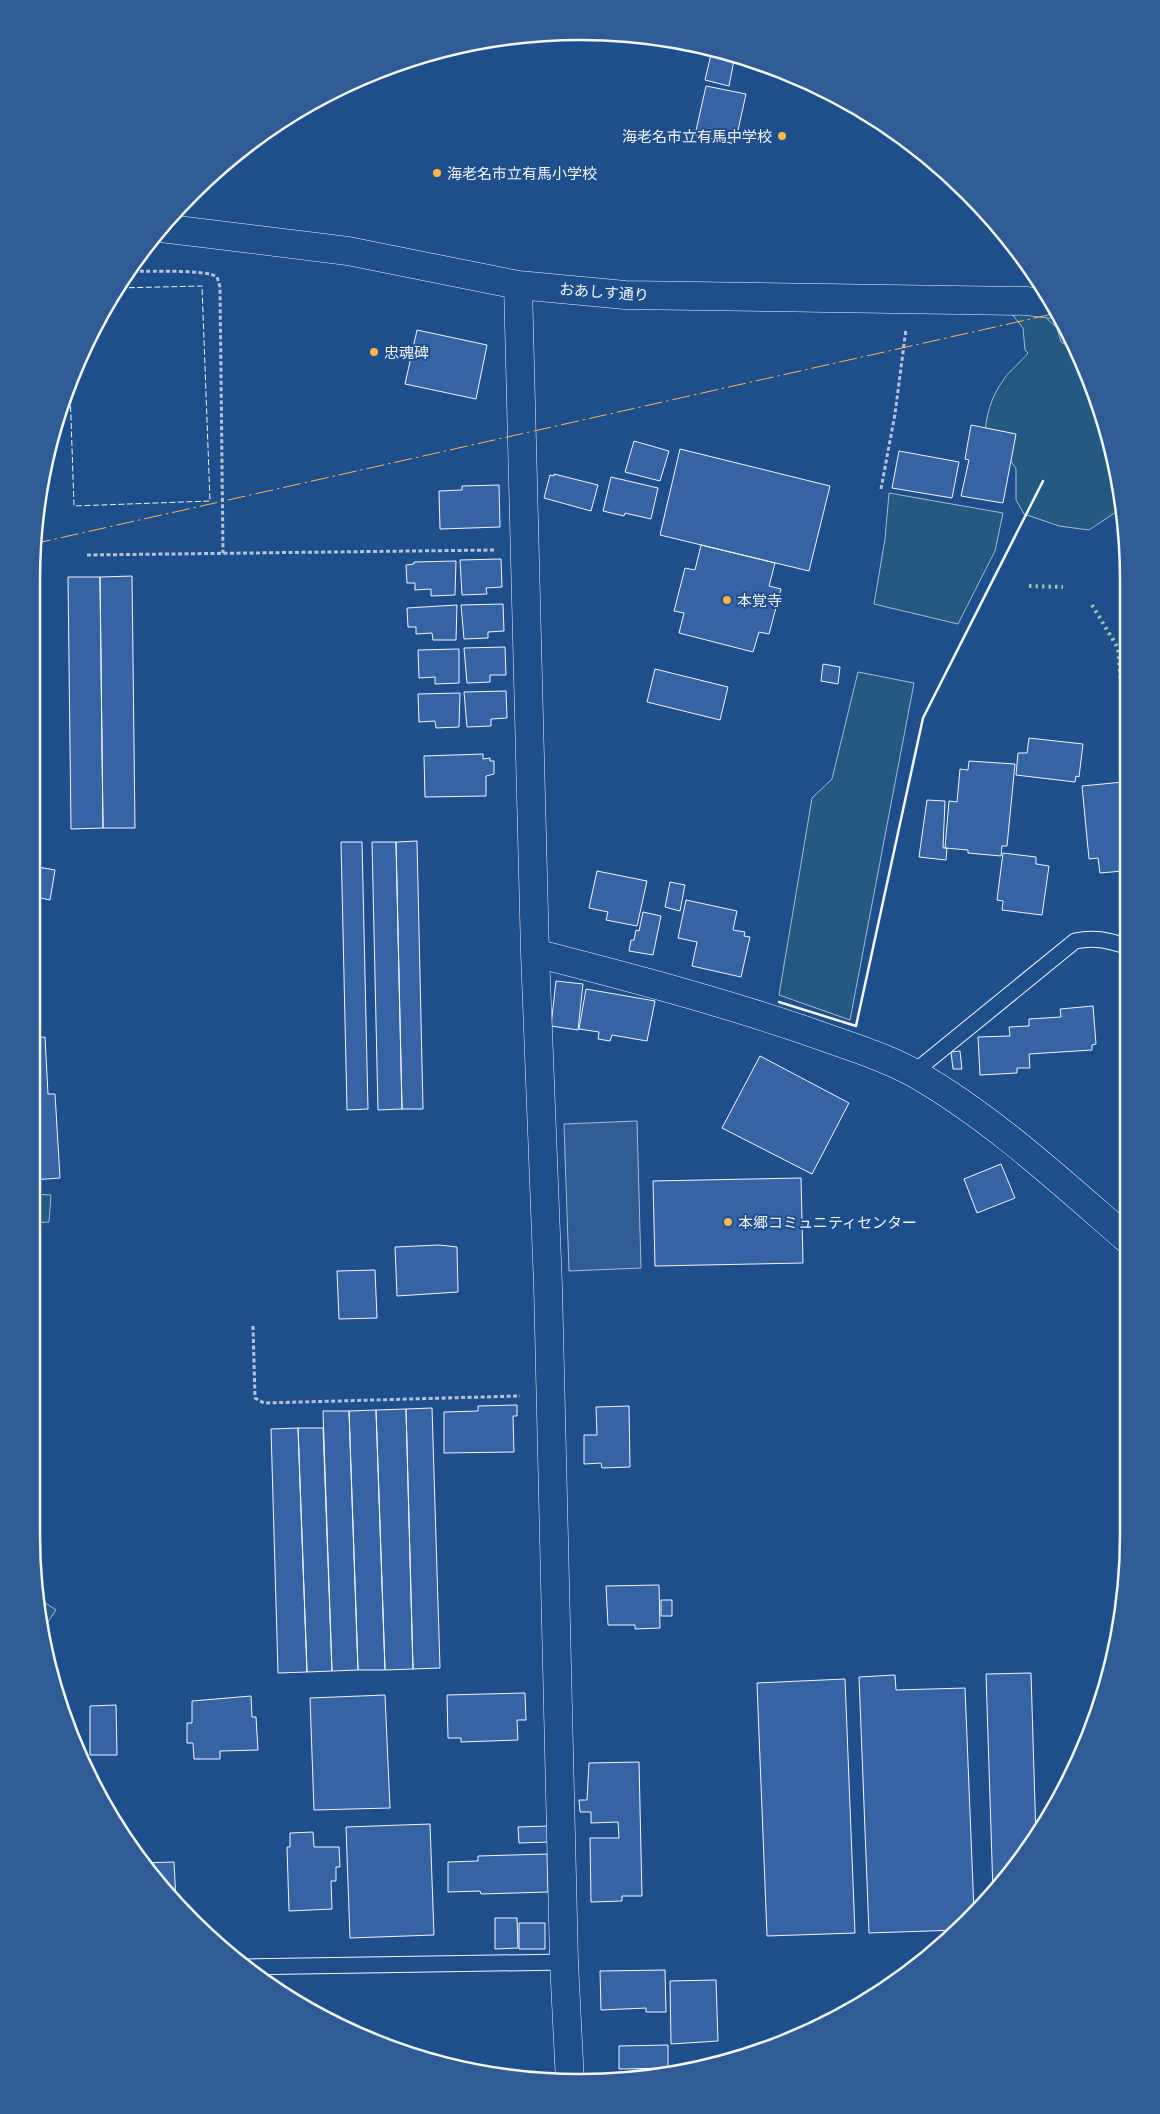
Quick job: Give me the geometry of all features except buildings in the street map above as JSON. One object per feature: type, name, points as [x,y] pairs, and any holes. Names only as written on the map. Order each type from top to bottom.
[{"type":"street","name":"おあしす通り","points":[[170,229],[348,251],[518,285],[625,295],[1026,301],[1044,303]]},
{"type":"street","points":[[518,285],[535,953],[551,1396],[564,1962],[570,2074]]},
{"type":"street","points":[[535,953],[638,980],[762,1016],[842,1044],[913,1072],[966,1106],[1013,1142],[1120,1233]]},
{"type":"lane","points":[[913,1072],[1075,941],[1097,939],[1120,945]]},
{"type":"lane","points":[[259,1968],[564,1962]]},
{"type":"path","points":[[137,271],[213,274],[218,277],[220,287],[223,553]]},
{"type":"path","points":[[881,489],[895,414],[911,300]]},
{"type":"path","points":[[87,555],[525,549]]},
{"type":"path","points":[[254,1326],[255,1398],[264,1403],[551,1396]]},
{"type":"shaded area","points":[[1040,312],[1057,328],[1061,342],[1066,345],[1079,373],[1091,406],[1102,440],[1110,475],[1115,512],[1089,530],[1059,526],[1024,514],[1016,500],[1016,469],[1004,450],[985,438],[986,422],[992,400],[999,386],[1028,353],[1025,350],[1023,328],[1011,313]]},
{"type":"shaded area","points":[[889,493],[1003,513],[995,551],[958,624],[874,604],[885,539]]},
{"type":"shaded area","points":[[858,672],[914,683],[850,1020],[779,995],[812,798],[832,779]]},
{"type":"shaded area","points":[[637,1121],[641,1268],[569,1271],[564,1124]]},
{"type":"shaded area","points":[[40,1194],[51,1195],[49,1222],[40,1223]]},
{"type":"shaded area","points":[[45,1603],[56,1610],[48,1622]]},
{"type":"hedge","points":[[1029,586],[1063,587]]},
{"type":"hedge","points":[[1092,605],[1118,648],[1120,671]]},
{"type":"fence","points":[[70,402],[74,506],[210,501],[202,286],[126,288]]},
{"type":"wall","points":[[779,1002],[856,1026],[923,718],[1043,481]]},
{"type":"power","points":[[41,542],[1050,315]]},
{"type":"place","name":"海老名市立有馬中学校","points":[[782,136]]},
{"type":"place","name":"海老名市立有馬小学校","points":[[437,173]]},
{"type":"place","name":"忠魂碑","points":[[374,352]]},
{"type":"place","name":"本覚寺","points":[[727,600]]},
{"type":"place","name":"本郷コミュニティセンター","points":[[728,1222]]}]
